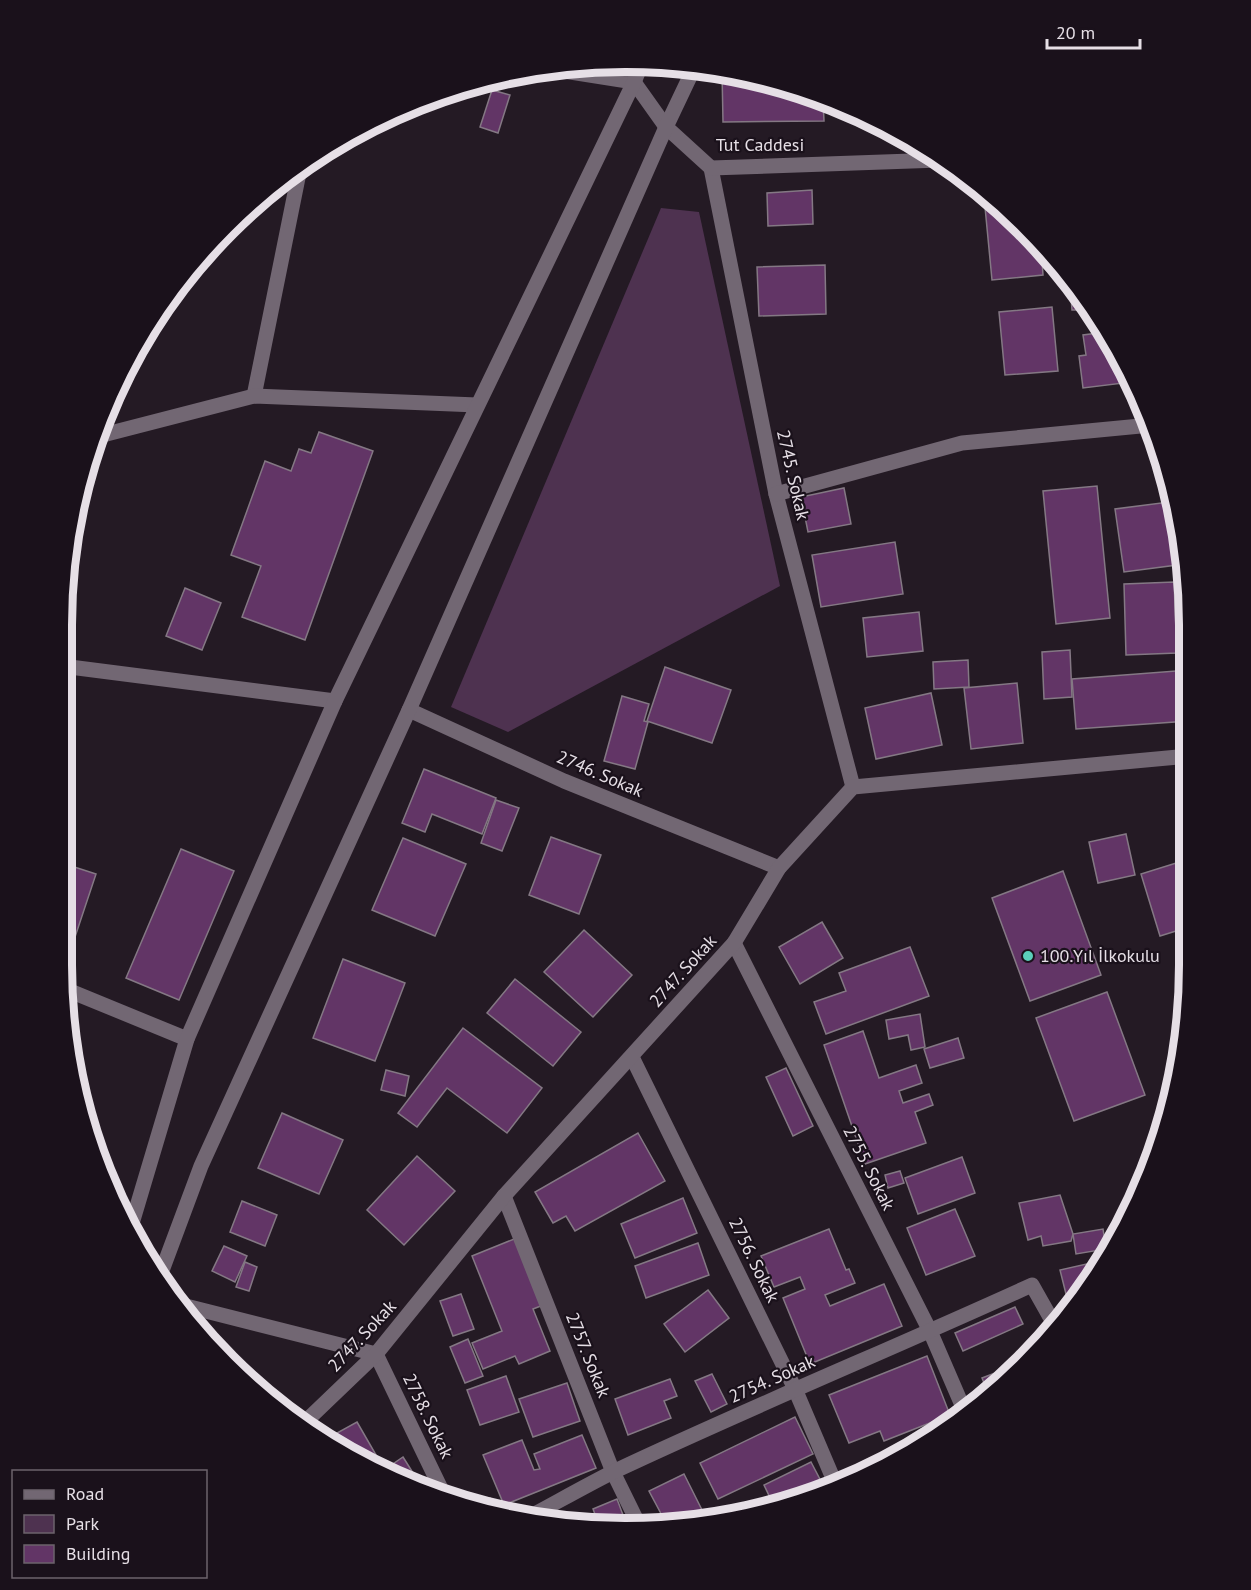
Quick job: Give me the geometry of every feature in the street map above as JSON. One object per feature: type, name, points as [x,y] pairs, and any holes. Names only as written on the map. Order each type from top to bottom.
[{"type":"street","points":[[134,1218],[187,1039],[335,701],[638,72]]},
{"type":"street","points":[[582,74],[634,82]]},
{"type":"street","points":[[163,1268],[201,1166],[409,710],[690,76]]},
{"type":"street","name":"Tut Caddesi","points":[[634,82],[666,128],[711,168],[926,161]]},
{"type":"street","name":"2745. Sokak","points":[[711,168],[776,494],[853,787]]},
{"type":"street","points":[[254,396],[298,180]]},
{"type":"street","points":[[106,434],[254,396],[477,405]]},
{"type":"street","points":[[776,494],[962,443],[1142,426]]},
{"type":"street","points":[[72,667],[335,701]]},
{"type":"street","name":"2746. Sokak","points":[[409,710],[564,781],[779,868]]},
{"type":"street","points":[[853,787],[1179,757]]},
{"type":"street","name":"2747. Sokak","points":[[309,1418],[376,1354],[504,1196],[734,943],[779,868],[853,787]]},
{"type":"street","name":"2755. Sokak","points":[[734,943],[930,1332],[962,1404]]},
{"type":"street","points":[[73,992],[187,1039]]},
{"type":"street","name":"2756. Sokak","points":[[632,1057],[795,1389],[833,1478]]},
{"type":"street","name":"2757. Sokak","points":[[504,1196],[613,1472],[635,1518]]},
{"type":"street","name":"2754. Sokak","points":[[541,1511],[613,1472],[1032,1285],[1051,1318]]},
{"type":"street","points":[[191,1307],[376,1354]]},
{"type":"street","name":"2758. Sokak","points":[[376,1354],[440,1486]]},
{"type":"green space","points":[[661,208],[699,212],[780,586],[508,732],[451,707]]},
{"type":"building","points":[[722,81],[769,91],[823,109],[824,121],[723,122]]},
{"type":"building","points":[[492,90],[510,95],[498,133],[480,127]]},
{"type":"building","points":[[812,190],[813,224],[768,226],[767,193]]},
{"type":"building","points":[[985,207],[1017,234],[1042,261],[1043,275],[992,280]]},
{"type":"building","points":[[825,265],[826,314],[759,316],[757,267]]},
{"type":"building","points":[[1071,297],[1080,310],[1072,310]]},
{"type":"building","points":[[1052,307],[1058,371],[1005,375],[999,312]]},
{"type":"building","points":[[1095,333],[1123,383],[1083,388],[1079,356],[1086,355],[1083,335]]},
{"type":"building","points":[[319,432],[373,451],[305,640],[242,617],[261,566],[231,555],[265,461],[291,471],[299,449],[311,453]]},
{"type":"building","points":[[1097,486],[1110,618],[1056,624],[1043,491]]},
{"type":"building","points":[[844,488],[851,524],[808,532],[801,497]]},
{"type":"building","points":[[1165,503],[1175,565],[1124,572],[1115,509]]},
{"type":"building","points":[[895,542],[903,594],[821,607],[812,555]]},
{"type":"building","points":[[1174,582],[1177,653],[1126,655],[1124,584]]},
{"type":"building","points":[[185,588],[221,603],[202,650],[166,636]]},
{"type":"building","points":[[919,612],[923,651],[867,657],[863,618]]},
{"type":"building","points":[[1070,650],[1072,697],[1044,699],[1042,652]]},
{"type":"building","points":[[968,660],[969,687],[934,689],[933,662]]},
{"type":"building","points":[[665,667],[731,690],[712,743],[647,721]]},
{"type":"building","points":[[1179,671],[1179,722],[1076,729],[1072,679]]},
{"type":"building","points":[[1017,683],[1023,743],[971,749],[964,688]]},
{"type":"building","points":[[931,693],[942,745],[876,759],[865,708]]},
{"type":"building","points":[[622,696],[649,704],[644,721],[648,722],[635,769],[604,761]]},
{"type":"building","points":[[424,769],[496,798],[482,834],[432,814],[425,832],[402,823]]},
{"type":"building","points":[[496,800],[519,808],[502,851],[481,843]]},
{"type":"building","points":[[1126,834],[1135,875],[1098,883],[1089,842]]},
{"type":"building","points":[[551,837],[601,855],[579,914],[529,895]]},
{"type":"building","points":[[403,838],[466,864],[435,936],[372,910]]},
{"type":"building","points":[[181,849],[234,871],[179,1000],[126,978]]},
{"type":"building","points":[[1179,862],[1179,930],[1160,936],[1141,874]]},
{"type":"building","points":[[72,866],[96,874],[72,946]]},
{"type":"building","points":[[1063,871],[1101,975],[1030,1001],[992,898]]},
{"type":"building","points":[[822,922],[843,958],[800,984],[779,947]]},
{"type":"building","points":[[584,930],[632,975],[593,1017],[544,972]]},
{"type":"building","points":[[910,947],[929,996],[826,1034],[814,1002],[846,991],[839,973]]},
{"type":"building","points":[[343,959],[405,983],[375,1061],[313,1038]]},
{"type":"building","points":[[515,979],[581,1032],[553,1066],[487,1013]]},
{"type":"building","points":[[1107,992],[1145,1095],[1074,1121],[1036,1018]]},
{"type":"building","points":[[920,1014],[925,1047],[911,1050],[908,1035],[889,1039],[886,1020]]},
{"type":"building","points":[[463,1028],[542,1088],[507,1133],[447,1088],[417,1127],[398,1113]]},
{"type":"building","points":[[863,1031],[879,1078],[916,1065],[922,1083],[899,1091],[903,1103],[929,1094],[933,1105],[915,1112],[926,1143],[865,1164],[824,1045]]},
{"type":"building","points":[[958,1038],[964,1058],[930,1068],[924,1049]]},
{"type":"building","points":[[786,1068],[813,1126],[793,1136],[766,1077]]},
{"type":"building","points":[[386,1070],[409,1076],[405,1096],[381,1090]]},
{"type":"building","points":[[282,1113],[343,1140],[319,1194],[258,1168]]},
{"type":"building","points":[[638,1133],[665,1181],[575,1231],[566,1216],[553,1223],[535,1192]]},
{"type":"building","points":[[417,1156],[455,1191],[404,1245],[367,1210]]},
{"type":"building","points":[[962,1157],[975,1193],[918,1214],[905,1178]]},
{"type":"building","points":[[900,1171],[904,1183],[888,1188],[885,1175]]},
{"type":"building","points":[[1060,1195],[1073,1234],[1071,1241],[1043,1246],[1041,1236],[1028,1240],[1019,1203]]},
{"type":"building","points":[[683,1198],[697,1233],[635,1258],[621,1224]]},
{"type":"building","points":[[242,1201],[277,1215],[265,1246],[230,1232]]},
{"type":"building","points":[[955,1209],[975,1256],[926,1275],[907,1228]]},
{"type":"building","points":[[829,1229],[846,1270],[849,1269],[855,1283],[825,1295],[830,1306],[884,1284],[902,1326],[810,1364],[783,1298],[805,1289],[800,1277],[774,1287],[761,1256]]},
{"type":"building","points":[[1103,1229],[1105,1241],[1099,1250],[1076,1254],[1073,1234]]},
{"type":"building","points":[[519,1237],[546,1304],[533,1309],[550,1351],[519,1364],[515,1356],[483,1369],[472,1343],[502,1331],[472,1256]]},
{"type":"building","points":[[698,1243],[709,1275],[646,1298],[635,1266]]},
{"type":"building","points":[[224,1246],[247,1256],[235,1282],[212,1271]]},
{"type":"building","points":[[245,1262],[257,1267],[249,1291],[236,1287]]},
{"type":"building","points":[[1092,1263],[1067,1298],[1060,1270]]},
{"type":"building","points":[[708,1290],[729,1318],[685,1352],[664,1324]]},
{"type":"building","points":[[461,1294],[474,1329],[453,1336],[440,1301]]},
{"type":"building","points":[[1015,1307],[1023,1324],[963,1351],[955,1333]]},
{"type":"building","points":[[468,1339],[483,1376],[465,1383],[450,1347]]},
{"type":"building","points":[[927,1356],[949,1413],[884,1441],[880,1431],[849,1443],[829,1395]]},
{"type":"building","points":[[1001,1371],[985,1385],[982,1378]]},
{"type":"building","points":[[712,1374],[727,1404],[711,1412],[695,1381]]},
{"type":"building","points":[[506,1376],[519,1412],[480,1425],[467,1390]]},
{"type":"building","points":[[670,1379],[677,1396],[664,1401],[671,1418],[628,1435],[615,1399]]},
{"type":"building","points":[[567,1383],[580,1421],[533,1437],[519,1399]]},
{"type":"building","points":[[795,1417],[813,1454],[718,1499],[700,1463]]},
{"type":"building","points":[[357,1422],[379,1460],[349,1444],[334,1435]]},
{"type":"building","points":[[582,1435],[596,1468],[503,1504],[483,1455],[522,1440],[534,1470],[540,1469],[534,1454]]},
{"type":"building","points":[[403,1457],[415,1476],[414,1476],[391,1465]]},
{"type":"building","points":[[811,1462],[821,1482],[770,1499],[764,1485]]},
{"type":"building","points":[[684,1474],[703,1512],[663,1517],[649,1491]]},
{"type":"building","points":[[617,1499],[623,1515],[616,1518],[596,1517],[593,1509]]},
{"type":"place","name":"100.Yıl İlkokulu","points":[[1028,956]]}]
